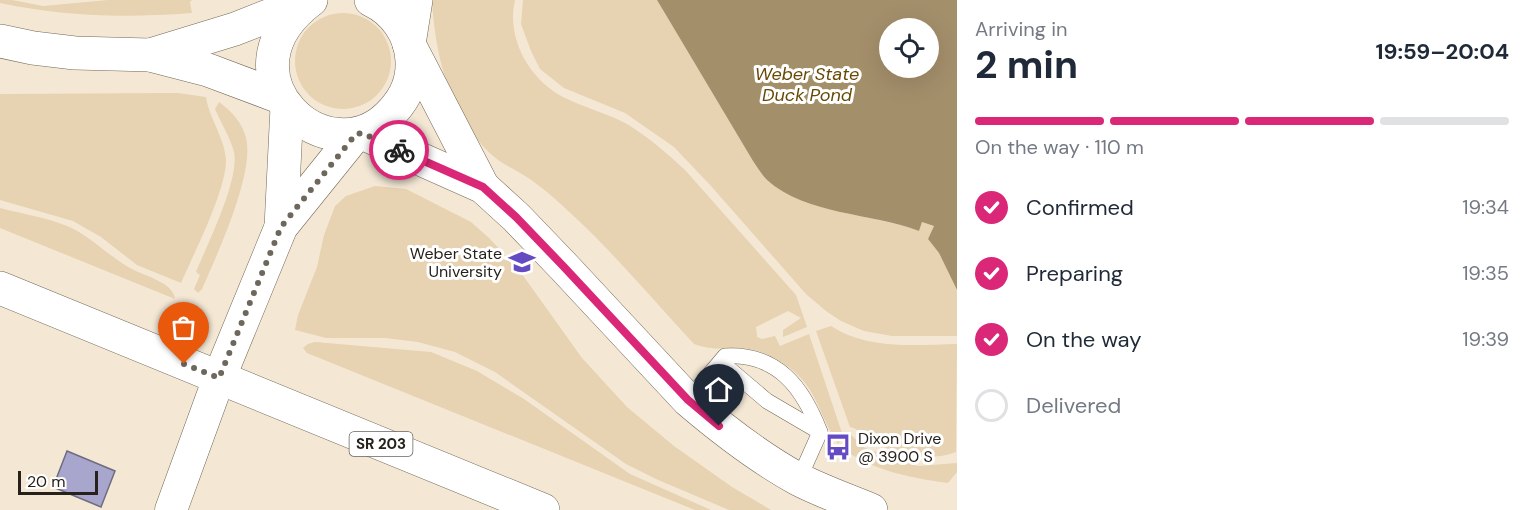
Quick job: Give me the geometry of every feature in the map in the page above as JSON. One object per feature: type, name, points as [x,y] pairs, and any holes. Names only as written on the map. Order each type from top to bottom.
[{"type":"street","points":[[150,55],[235,29],[310,0]]},
{"type":"street","points":[[281,227],[284,102],[273,71],[273,54],[286,22],[310,0]]},
{"type":"street","points":[[371,0],[386,9],[402,27],[483,187]]},
{"type":"street","points":[[171,510],[219,378],[281,227],[359,134],[391,114],[405,96],[412,73],[410,46],[416,0]]},
{"type":"street","points":[[0,41],[33,48],[75,52],[150,55],[208,70],[284,102],[304,123],[317,129],[331,133],[359,134],[483,187],[516,217],[688,400],[734,437],[799,479],[871,510]]},
{"type":"street","name":"SR 203","points":[[0,288],[543,510]]},
{"type":"lane","points":[[688,400],[725,356],[753,358],[784,375],[801,392],[820,432],[799,479]]},
{"type":"lane","points":[[721,362],[767,401],[820,432]]},
{"type":"shaded area","points":[[0,0],[43,6],[108,0],[192,0],[190,2],[192,13],[143,16],[72,14],[25,8],[0,3]]},
{"type":"shaded area","points":[[432,0],[515,0],[513,14],[517,43],[530,68],[540,80],[563,97],[627,124],[685,170],[796,295],[807,327],[783,337],[783,330],[801,318],[788,311],[756,327],[757,337],[762,339],[775,336],[780,346],[809,334],[843,436],[838,444],[810,390],[793,370],[762,352],[739,348],[718,349],[694,344],[578,220],[543,188],[498,160],[482,145],[468,127],[448,88],[437,44]]},
{"type":"shaded area","points":[[523,0],[657,0],[753,161],[767,180],[783,192],[820,207],[919,231],[922,222],[934,226],[928,239],[939,253],[957,290],[957,336],[892,336],[864,331],[841,321],[826,311],[806,294],[674,147],[625,113],[564,88],[540,69],[521,24]]},
{"type":"shaded area","points":[[343,13],[361,16],[377,27],[388,43],[391,61],[388,79],[377,95],[361,106],[343,109],[325,106],[309,95],[298,79],[295,61],[298,43],[309,27],[325,16]]},
{"type":"shaded area","points":[[178,93],[206,97],[223,144],[226,160],[225,173],[215,205],[181,283],[137,265],[101,237],[73,221],[0,200],[0,94]]},
{"type":"shaded area","points":[[219,102],[242,127],[246,138],[247,153],[245,172],[225,236],[202,289],[198,293],[194,289],[200,275],[196,272],[228,195],[235,164],[234,152],[228,135],[215,109]]},
{"type":"shaded area","points":[[375,186],[406,189],[471,222],[519,270],[582,358],[627,407],[674,446],[732,487],[771,510],[729,510],[626,464],[495,372],[455,352],[418,342],[385,338],[326,338],[295,330],[335,206],[346,196]]},
{"type":"shaded area","points":[[0,208],[51,220],[76,230],[132,269],[164,284],[173,293],[175,299],[0,228]]},
{"type":"shaded area","points":[[831,326],[845,334],[876,343],[957,344],[956,452],[934,457],[900,453],[869,440],[850,427],[816,331]]},
{"type":"shaded area","points":[[315,342],[431,352],[477,371],[524,399],[630,474],[711,510],[695,510],[307,353],[303,348]]},
{"type":"shaded area","points":[[851,435],[865,448],[918,466],[957,463],[957,472],[948,483],[883,469],[858,459],[848,452]]},
{"type":"water","name":"Weber State Duck Pond","points":[[657,0],[957,0],[957,290],[939,253],[928,239],[934,226],[922,222],[919,231],[820,207],[783,192],[761,173]]},
{"type":"building","points":[[67,451],[115,471],[101,507],[53,487]]},
{"type":"way so far","points":[[184,364],[219,378],[281,227],[356,134],[362,133],[399,150]]},
{"type":"place","name":"Weber State University","points":[[522,262]]},
{"type":"place","name":"Dixon Drive @ 3900 S","points":[[838,447]]},
{"type":"route","points":[[399,150],[483,187],[516,217],[688,400],[719,426]]}]
